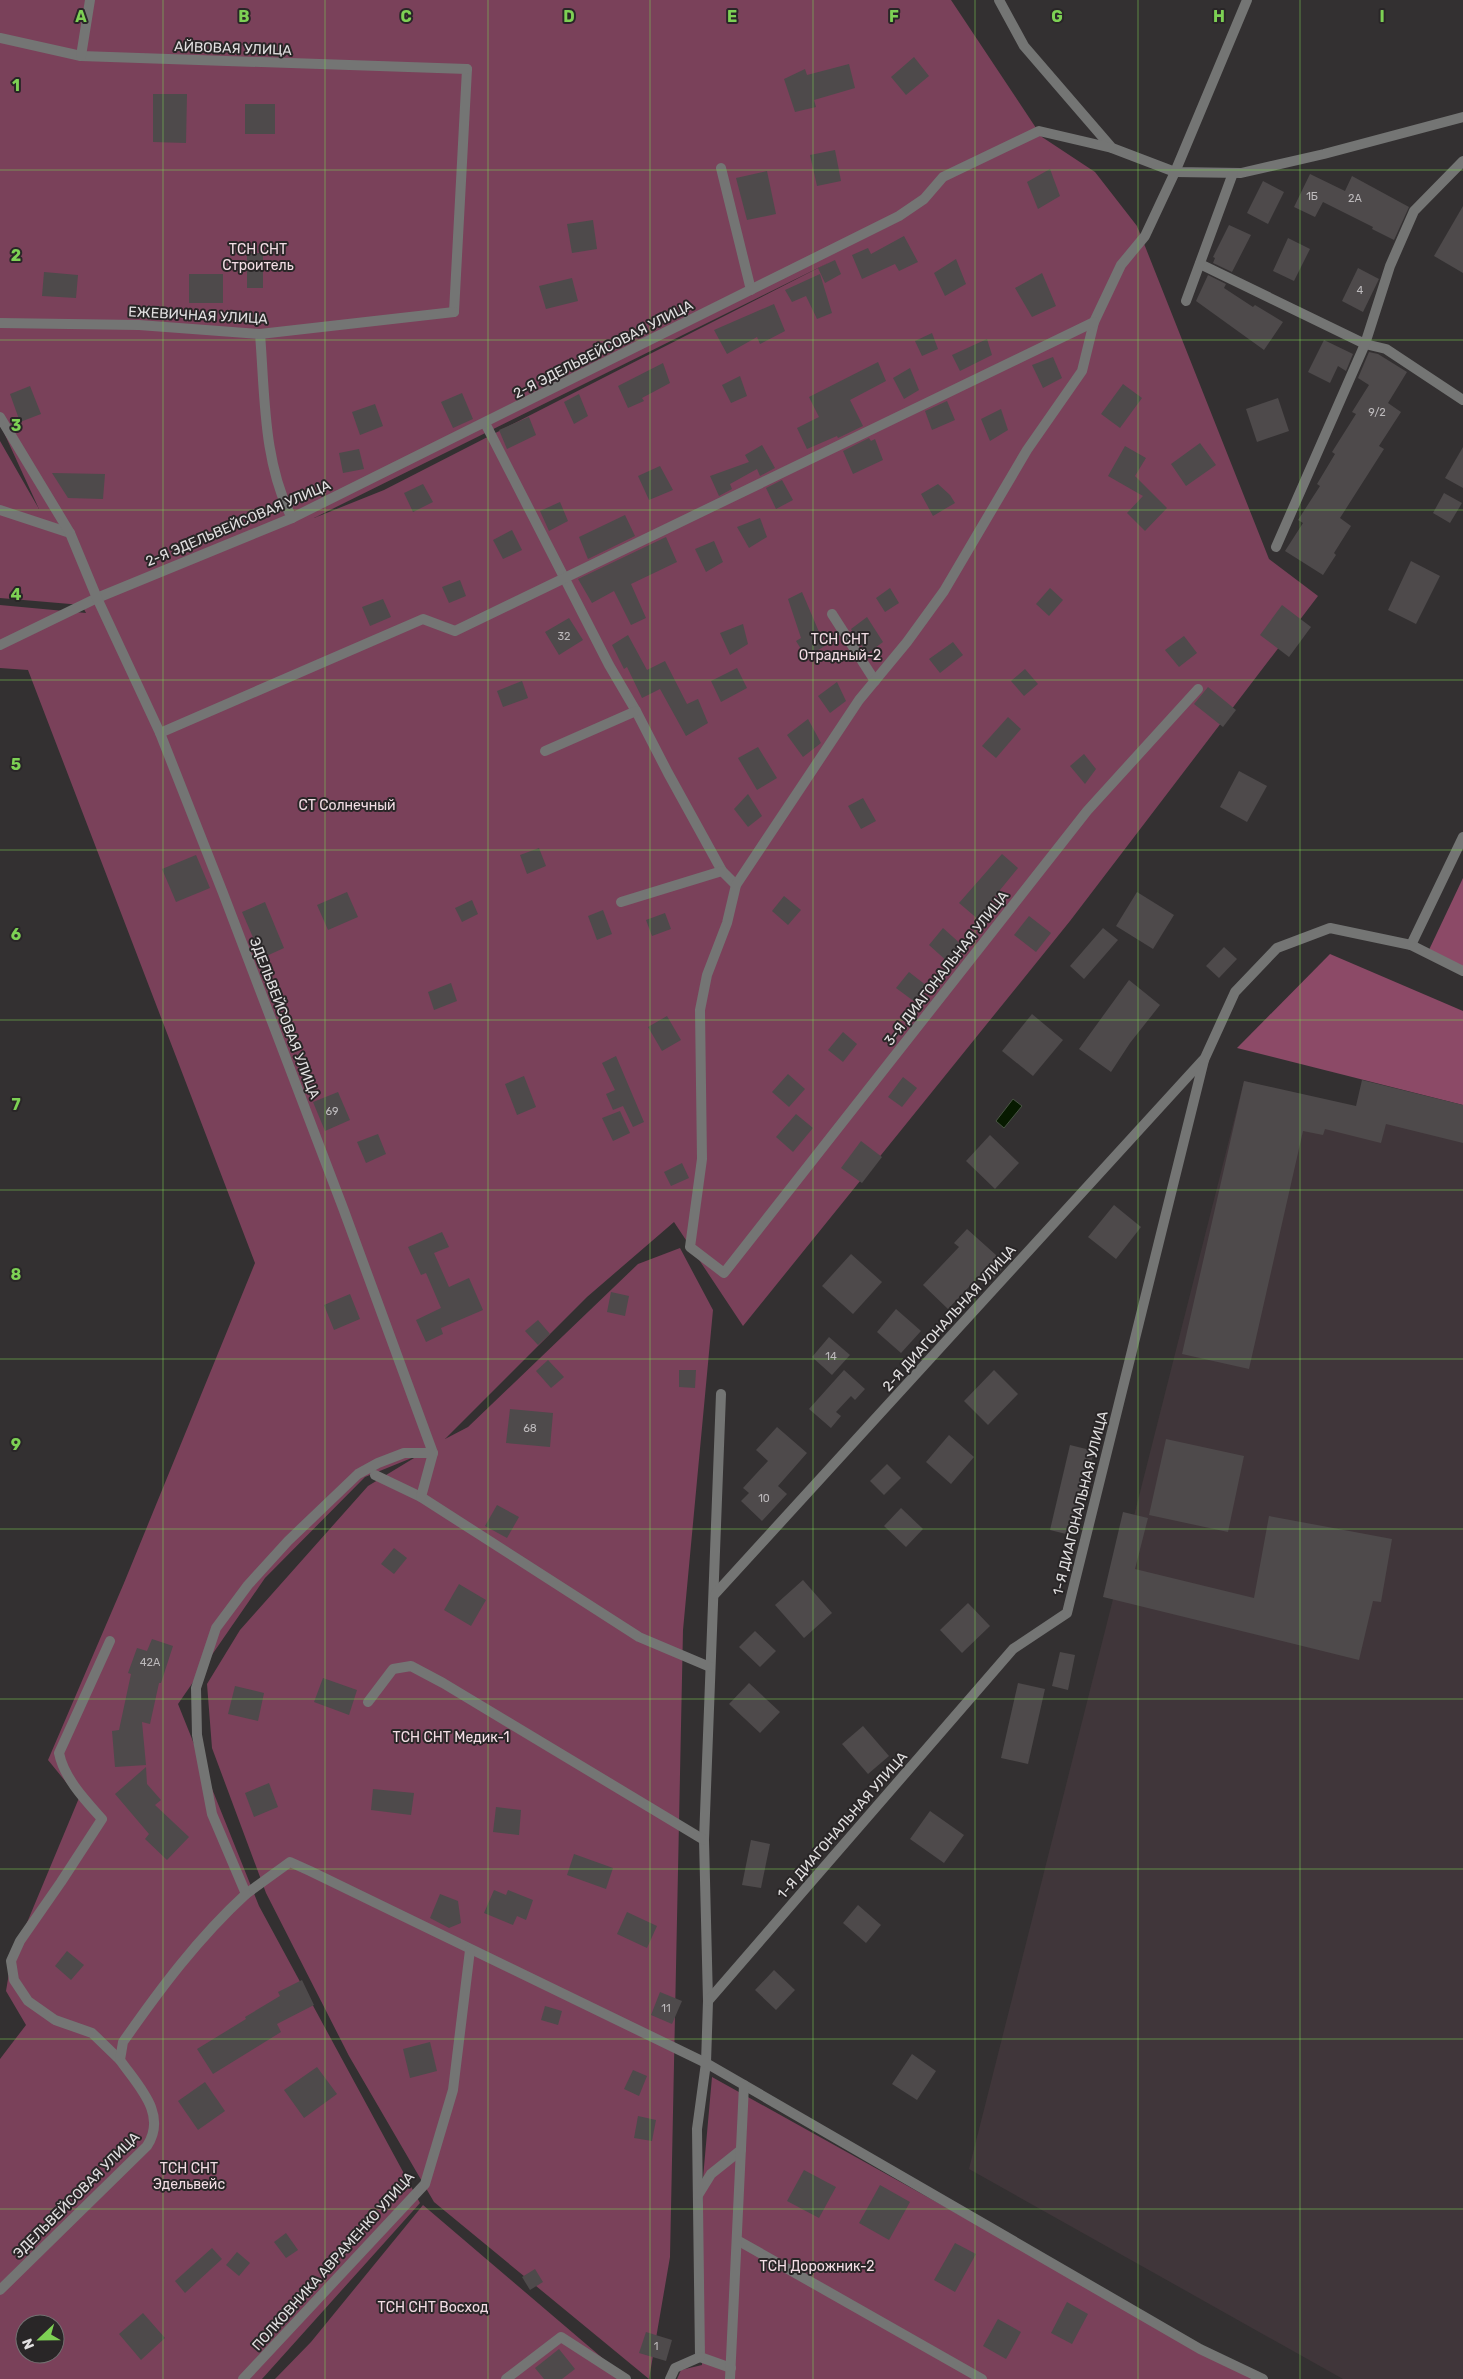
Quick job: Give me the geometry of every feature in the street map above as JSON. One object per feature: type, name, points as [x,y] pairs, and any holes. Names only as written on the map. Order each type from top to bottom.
[{"type":"street","points":[[81,56],[90,0]]},
{"type":"street","points":[[999,0],[1024,46],[1112,148]]},
{"type":"street","points":[[485,423],[609,665],[636,711],[722,871],[736,885],[859,700],[944,591],[1027,450],[1082,371],[1094,322],[1121,265],[1145,236],[1176,172],[1246,0]]},
{"type":"street","name":"АЙВОВАЯ УЛИЦА","points":[[0,38],[81,56],[467,69],[454,312]]},
{"type":"street","name":"2-Я ЭДЕЛЬВЕЙСОВАЯ УЛИЦА","points":[[0,645],[97,598],[292,518],[485,423],[899,216],[924,199],[943,177],[1039,131],[1112,148],[1176,172],[1242,173],[1324,154],[1463,116]]},
{"type":"street","points":[[1276,547],[1365,344],[1390,266],[1414,212],[1463,161]]},
{"type":"street","points":[[721,168],[751,290]]},
{"type":"street","points":[[1186,301],[1233,173]]},
{"type":"street","points":[[1200,264],[1365,344],[1386,348],[1463,400]]},
{"type":"street","name":"ЕЖЕВИЧНАЯ УЛИЦА","points":[[0,324],[139,325],[260,334],[454,312]]},
{"type":"street","points":[[160,734],[423,618],[455,631],[1094,322]]},
{"type":"street","points":[[260,334],[268,439],[282,500],[292,518]]},
{"type":"street","name":"ЭДЕЛЬВЕЙСОВАЯ УЛИЦА","points":[[0,417],[70,533],[97,598],[160,734],[343,1208],[433,1453]]},
{"type":"street","points":[[0,510],[70,533]]},
{"type":"street","points":[[832,614],[875,681]]},
{"type":"street","name":"3-Я ДИАГОНАЛЬНАЯ УЛИЦА","points":[[736,885],[727,923],[707,975],[700,1010],[702,1160],[690,1247],[724,1273],[1087,811],[1198,688]]},
{"type":"street","points":[[545,750],[636,711]]},
{"type":"street","points":[[1411,945],[1463,837]]},
{"type":"street","points":[[621,902],[722,871]]},
{"type":"street","points":[[1204,1060],[1235,992],[1277,948],[1330,928],[1411,945],[1463,970]]},
{"type":"street","name":"2-Я ДИАГОНАЛЬНАЯ УЛИЦА","points":[[715,1594],[1204,1060]]},
{"type":"street","name":"1-Я ДИАГОНАЛЬНАЯ УЛИЦА","points":[[708,2001],[1013,1649],[1067,1613],[1204,1060]]},
{"type":"street","points":[[700,2357],[697,2129],[706,2063],[708,2001],[704,1840],[710,1667],[715,1594],[721,1394]]},
{"type":"street","points":[[246,1894],[212,1814],[197,1736],[196,1688],[216,1628],[248,1585],[288,1541],[358,1474],[378,1463],[404,1453],[433,1453],[421,1497]]},
{"type":"street","points":[[375,1474],[421,1497],[639,1637],[710,1667]]},
{"type":"street","name":"ЭДЕЛЬВЕЙСОВАЯ УЛИЦА","points":[[0,2290],[147,2146],[153,2137],[156,2127],[152,2106],[120,2060],[92,2033],[55,2020],[28,2001],[14,1980],[12,1961],[20,1941],[102,1819],[85,1800],[61,1765],[59,1753],[110,1641]]},
{"type":"street","points":[[368,1702],[393,1669],[411,1666],[443,1683],[704,1840]]},
{"type":"street","points":[[120,2060],[123,2042],[192,1948],[246,1894],[290,1862],[706,2063],[1200,2349],[1263,2379]]},
{"type":"street","name":"ПОЛКОВНИКА АВРАМЕНКО УЛИЦА","points":[[244,2379],[425,2184],[454,2090],[470,1950]]},
{"type":"street","points":[[730,2379],[744,2085]]},
{"type":"street","points":[[698,2196],[711,2174],[741,2150]]},
{"type":"street","points":[[737,2240],[947,2357],[982,2379]]},
{"type":"street","points":[[506,2379],[561,2337],[626,2379]]},
{"type":"street","points":[[670,2379],[676,2368],[700,2357],[731,2368]]},
{"type":"shaded area","points":[[1463,878],[1463,968],[1428,952]]},
{"type":"shaded area","points":[[1330,954],[1463,1011],[1463,1105],[1237,1048]]},
{"type":"shaded area","points":[[1244,1081],[1463,1133],[1463,2379],[1343,2379],[969,2169]]},
{"type":"shaded area","points":[[1013,1099],[1022,1106],[1004,1128],[996,1121]]},
{"type":"green space","points":[[0,0],[951,0],[1042,137],[1095,172],[1137,226],[1269,559],[1318,596],[1070,921],[743,1326],[674,1222],[587,1297],[445,1439],[468,1427],[638,1264],[680,1248],[713,1310],[683,1630],[670,2257],[649,2379],[434,2202],[349,2056],[266,1893],[212,1748],[207,1684],[240,1630],[368,1486],[419,1455],[365,1477],[265,1578],[178,1704],[259,1906],[420,2203],[262,2379],[0,2379],[0,2059],[26,2025],[6,1991],[11,1961],[79,1798],[48,1760],[124,1583],[255,1263],[28,670],[0,668],[0,605],[86,613],[82,605],[0,598],[0,441],[39,509],[0,424]],"holes":[[[828,263],[384,490],[314,518]]]},
{"type":"green space","name":"ТСН Дорожник-2","points":[[712,2077],[1254,2379],[677,2379],[681,2370],[702,2365],[703,2178]]},
{"type":"green space","name":"ТСН СНТ Восход","points":[[423,2205],[627,2379],[275,2379],[311,2342]]},
{"type":"building","points":[[914,57],[929,76],[906,95],[891,77]]},
{"type":"building","points":[[849,64],[855,88],[814,100],[816,107],[795,112],[784,79],[805,69],[807,75]]},
{"type":"building","points":[[153,94],[187,94],[186,143],[153,142]]},
{"type":"building","points":[[245,104],[275,104],[275,134],[245,134]]},
{"type":"building","points":[[835,150],[841,181],[817,186],[810,155]]},
{"type":"building","points":[[1050,169],[1060,196],[1038,209],[1027,182]]},
{"type":"building","points":[[767,171],[776,214],[747,220],[736,178]]},
{"type":"building","points":[[1310,174],[1345,191],[1352,176],[1409,207],[1394,240],[1372,229],[1373,227],[1323,202],[1315,217],[1294,207]]},
{"type":"building","points":[[1263,181],[1284,192],[1268,224],[1247,213]]},
{"type":"building","points":[[1463,206],[1463,273],[1434,256]]},
{"type":"building","points":[[593,220],[597,249],[572,253],[567,224]]},
{"type":"building","points":[[1229,225],[1251,235],[1232,272],[1213,263],[1215,258],[1213,257]]},
{"type":"building","points":[[904,236],[918,262],[899,271],[895,264],[862,279],[852,255],[868,248],[871,254]]},
{"type":"building","points":[[1288,238],[1310,249],[1294,281],[1273,271]]},
{"type":"building","points":[[247,253],[263,253],[263,288],[247,288]]},
{"type":"building","points":[[956,259],[966,284],[945,296],[934,273]]},
{"type":"building","points":[[835,260],[841,274],[825,283],[818,268]]},
{"type":"building","points":[[1358,268],[1379,279],[1363,312],[1342,301]]},
{"type":"building","points":[[44,272],[78,275],[76,298],[42,296]]},
{"type":"building","points":[[1042,273],[1056,306],[1032,317],[1015,288]]},
{"type":"building","points":[[189,274],[223,274],[223,303],[189,303]]},
{"type":"building","points":[[820,274],[832,313],[817,319],[806,296],[792,302],[785,290]]},
{"type":"building","points":[[1208,275],[1226,284],[1224,288],[1253,307],[1255,305],[1283,322],[1264,350],[1196,301]]},
{"type":"building","points":[[572,278],[578,301],[546,309],[539,286]]},
{"type":"building","points":[[774,304],[785,331],[760,344],[757,337],[727,354],[714,330]]},
{"type":"building","points":[[932,333],[938,349],[922,356],[915,341]]},
{"type":"building","points":[[987,339],[992,355],[960,371],[952,355]]},
{"type":"building","points":[[1324,340],[1353,354],[1346,371],[1338,366],[1330,383],[1308,372]]},
{"type":"building","points":[[1369,352],[1378,354],[1407,372],[1388,403],[1401,412],[1379,446],[1384,449],[1340,518],[1351,526],[1323,575],[1285,551],[1303,523],[1298,520],[1320,486],[1317,484],[1335,454],[1332,452],[1356,414],[1352,412],[1369,385],[1358,378]]},
{"type":"building","points":[[1053,357],[1062,378],[1043,388],[1032,365]]},
{"type":"building","points":[[878,362],[886,381],[850,400],[863,426],[838,438],[837,436],[807,449],[797,428],[819,417],[809,397]]},
{"type":"building","points":[[663,363],[670,383],[642,398],[644,401],[628,408],[618,386]]},
{"type":"building","points":[[910,368],[919,390],[904,399],[893,378]]},
{"type":"building","points":[[740,376],[747,396],[731,403],[722,385]]},
{"type":"building","points":[[1123,384],[1142,398],[1120,428],[1101,414]]},
{"type":"building","points":[[30,386],[41,414],[20,422],[10,394]]},
{"type":"building","points":[[462,393],[473,419],[453,428],[441,402]]},
{"type":"building","points":[[579,394],[588,416],[574,424],[564,402]]},
{"type":"building","points":[[1278,398],[1289,431],[1257,442],[1246,409]]},
{"type":"building","points":[[947,401],[955,420],[932,430],[925,411]]},
{"type":"building","points":[[375,404],[383,426],[360,435],[352,412]]},
{"type":"building","points":[[1001,409],[1008,430],[990,441],[981,419]]},
{"type":"building","points":[[529,417],[536,435],[507,449],[499,430]]},
{"type":"building","points":[[869,438],[871,441],[875,439],[883,460],[853,474],[843,451]]},
{"type":"building","points":[[1200,443],[1216,465],[1186,486],[1171,464]]},
{"type":"building","points":[[762,445],[775,468],[760,476],[757,469],[730,484],[732,489],[719,496],[710,476],[749,462],[745,455]]},
{"type":"building","points":[[1125,446],[1146,458],[1135,476],[1167,508],[1145,531],[1127,513],[1143,496],[1108,476]]},
{"type":"building","points":[[1463,447],[1463,488],[1445,478]]},
{"type":"building","points":[[359,449],[364,469],[343,473],[339,453]]},
{"type":"building","points":[[660,466],[673,490],[649,500],[638,476]]},
{"type":"building","points":[[52,473],[105,474],[103,499],[68,498]]},
{"type":"building","points":[[782,480],[793,500],[776,509],[766,488]]},
{"type":"building","points":[[423,484],[433,502],[413,512],[404,493]]},
{"type":"building","points":[[938,484],[950,495],[955,503],[933,516],[921,494]]},
{"type":"building","points":[[1444,493],[1462,503],[1450,523],[1433,513]]},
{"type":"building","points":[[560,502],[568,521],[549,531],[540,511]]},
{"type":"building","points":[[625,515],[635,536],[588,559],[579,537]]},
{"type":"building","points":[[760,518],[767,537],[749,548],[737,527]]},
{"type":"building","points":[[512,530],[522,550],[503,559],[493,540]]},
{"type":"building","points":[[666,537],[677,562],[631,584],[646,618],[631,625],[614,591],[592,603],[578,579]]},
{"type":"building","points":[[714,541],[723,562],[706,572],[695,549]]},
{"type":"building","points":[[1411,561],[1440,576],[1416,624],[1388,610]]},
{"type":"building","points":[[460,580],[466,596],[449,603],[442,587]]},
{"type":"building","points":[[890,588],[899,603],[885,612],[876,598]]},
{"type":"building","points":[[1050,588],[1063,600],[1049,616],[1036,604]]},
{"type":"building","points":[[802,592],[825,646],[806,657],[796,641],[801,638],[788,599]]},
{"type":"building","points":[[383,599],[391,617],[370,626],[362,607]]},
{"type":"building","points":[[1282,605],[1311,627],[1289,657],[1260,635]]},
{"type":"building","points":[[867,617],[883,642],[867,654],[851,629]]},
{"type":"building","points":[[569,618],[583,640],[559,655],[545,632]]},
{"type":"building","points":[[743,624],[748,644],[730,655],[720,633]]},
{"type":"building","points":[[628,635],[647,670],[665,661],[687,704],[698,699],[708,723],[686,736],[660,689],[642,698],[627,667],[624,669],[612,645]]},
{"type":"building","points":[[1184,636],[1197,653],[1179,667],[1165,650]]},
{"type":"building","points":[[953,642],[963,655],[940,673],[929,659]]},
{"type":"building","points":[[737,668],[747,688],[721,702],[711,681]]},
{"type":"building","points":[[1025,669],[1038,684],[1024,696],[1011,681]]},
{"type":"building","points":[[522,681],[528,698],[503,707],[497,691]]},
{"type":"building","points":[[837,682],[846,701],[830,713],[818,696]]},
{"type":"building","points":[[1208,687],[1236,710],[1223,727],[1194,704]]},
{"type":"building","points":[[1008,717],[1021,729],[996,758],[982,746]]},
{"type":"building","points":[[808,719],[821,743],[803,757],[787,735]]},
{"type":"building","points":[[758,747],[777,778],[757,790],[738,758]]},
{"type":"building","points":[[1084,754],[1096,769],[1085,784],[1070,766]]},
{"type":"building","points":[[1239,771],[1267,786],[1247,822],[1220,807]]},
{"type":"building","points":[[748,794],[762,816],[748,827],[734,809]]},
{"type":"building","points":[[863,798],[876,821],[861,829],[848,806]]},
{"type":"building","points":[[539,848],[546,866],[527,874],[520,855]]},
{"type":"building","points":[[1002,854],[1018,868],[987,906],[990,908],[979,920],[959,903]]},
{"type":"building","points":[[196,855],[210,888],[176,902],[162,869]]},
{"type":"building","points":[[347,892],[358,917],[328,930],[317,905]]},
{"type":"building","points":[[1137,892],[1174,915],[1153,949],[1116,926]]},
{"type":"building","points":[[784,896],[801,910],[788,925],[772,911]]},
{"type":"building","points":[[472,900],[478,914],[462,922],[455,908]]},
{"type":"building","points":[[265,902],[284,948],[262,958],[242,912]]},
{"type":"building","points":[[603,910],[612,934],[597,940],[588,916]]},
{"type":"building","points":[[665,913],[671,929],[652,936],[646,920]]},
{"type":"building","points":[[1029,916],[1051,933],[1036,952],[1014,935]]},
{"type":"building","points":[[943,928],[963,946],[949,963],[929,945]]},
{"type":"building","points":[[1103,928],[1118,940],[1084,979],[1070,966]]},
{"type":"building","points":[[1224,947],[1237,959],[1219,978],[1206,966]]},
{"type":"building","points":[[909,972],[927,986],[915,1002],[896,988]]},
{"type":"building","points":[[1129,980],[1160,1005],[1130,1043],[1111,1072],[1079,1049]]},
{"type":"building","points":[[451,983],[457,1001],[434,1010],[428,992]]},
{"type":"building","points":[[1032,1014],[1063,1040],[1033,1076],[1002,1051]]},
{"type":"building","points":[[667,1016],[681,1040],[662,1051],[648,1027]]},
{"type":"building","points":[[843,1032],[857,1044],[843,1062],[828,1050]]},
{"type":"building","points":[[616,1056],[644,1122],[633,1127],[623,1106],[613,1110],[606,1094],[615,1090],[602,1063]]},
{"type":"building","points":[[788,1074],[805,1089],[789,1107],[772,1092]]},
{"type":"building","points":[[524,1076],[536,1107],[517,1115],[505,1084]]},
{"type":"building","points":[[903,1077],[917,1088],[902,1107],[888,1097]]},
{"type":"building","points":[[1362,1080],[1463,1105],[1463,1143],[1386,1124],[1381,1143],[1325,1129],[1323,1135],[1303,1131],[1249,1369],[1182,1354],[1244,1081],[1356,1106]]},
{"type":"building","points":[[338,1092],[350,1120],[325,1131],[313,1102]]},
{"type":"building","points":[[620,1111],[630,1133],[613,1141],[602,1118]]},
{"type":"building","points":[[796,1114],[813,1128],[793,1152],[776,1137]]},
{"type":"building","points":[[378,1134],[386,1154],[366,1163],[357,1142]]},
{"type":"building","points":[[990,1135],[1019,1163],[995,1189],[966,1161]]},
{"type":"building","points":[[861,1141],[882,1157],[862,1183],[841,1168]]},
{"type":"building","points":[[682,1163],[689,1178],[671,1186],[664,1172]]},
{"type":"building","points":[[1114,1205],[1141,1227],[1116,1259],[1088,1237]]},
{"type":"building","points":[[967,1229],[1006,1264],[994,1278],[985,1270],[948,1309],[923,1285],[959,1247],[954,1243]]},
{"type":"building","points":[[442,1232],[449,1247],[434,1253],[449,1287],[469,1278],[483,1310],[441,1328],[443,1334],[426,1342],[416,1320],[441,1308],[426,1273],[421,1275],[408,1247]]},
{"type":"building","points":[[851,1254],[882,1282],[853,1314],[822,1286]]},
{"type":"building","points":[[611,1292],[629,1296],[625,1316],[607,1312]]},
{"type":"building","points":[[350,1294],[360,1319],[334,1330],[324,1305]]},
{"type":"building","points":[[896,1309],[921,1331],[901,1353],[877,1332]]},
{"type":"building","points":[[538,1320],[550,1334],[538,1345],[525,1331]]},
{"type":"building","points":[[829,1337],[850,1355],[832,1375],[812,1357]]},
{"type":"building","points":[[548,1360],[564,1377],[551,1388],[536,1371]]},
{"type":"building","points":[[679,1370],[696,1370],[695,1388],[679,1387]]},
{"type":"building","points":[[844,1370],[865,1389],[855,1400],[851,1396],[836,1412],[841,1416],[831,1428],[809,1409]]},
{"type":"building","points":[[994,1370],[1018,1394],[988,1425],[964,1401]]},
{"type":"building","points":[[510,1409],[553,1413],[550,1447],[506,1443]]},
{"type":"building","points":[[777,1427],[807,1453],[778,1486],[787,1494],[762,1521],[741,1501],[749,1493],[743,1488],[768,1461],[756,1450]]},
{"type":"building","points":[[949,1435],[974,1457],[951,1484],[926,1462]]},
{"type":"building","points":[[1166,1439],[1244,1456],[1228,1532],[1149,1515]]},
{"type":"building","points":[[1070,1445],[1094,1451],[1074,1536],[1050,1530]]},
{"type":"building","points":[[887,1464],[901,1478],[884,1495],[870,1481]]},
{"type":"building","points":[[497,1505],[519,1517],[507,1538],[485,1526]]},
{"type":"building","points":[[901,1508],[923,1529],[906,1547],[884,1526]]},
{"type":"building","points":[[1123,1512],[1148,1518],[1135,1569],[1254,1598],[1269,1516],[1392,1539],[1381,1602],[1373,1601],[1359,1660],[1103,1597]]},
{"type":"building","points":[[394,1548],[407,1558],[394,1574],[381,1564]]},
{"type":"building","points":[[803,1580],[832,1613],[804,1638],[775,1605]]},
{"type":"building","points":[[459,1584],[486,1600],[471,1626],[444,1610]]},
{"type":"building","points":[[968,1603],[990,1626],[962,1653],[940,1630]]},
{"type":"building","points":[[755,1631],[776,1651],[760,1667],[739,1647]]},
{"type":"building","points":[[152,1639],[173,1646],[161,1683],[159,1683],[150,1724],[142,1722],[146,1765],[115,1767],[112,1731],[119,1730],[131,1674],[128,1673],[137,1648],[147,1651]]},
{"type":"building","points":[[1060,1652],[1075,1655],[1068,1690],[1052,1686]]},
{"type":"building","points":[[323,1678],[357,1690],[349,1715],[314,1702]]},
{"type":"building","points":[[749,1683],[780,1712],[760,1733],[729,1704]]},
{"type":"building","points":[[1018,1683],[1045,1689],[1028,1764],[1001,1758]]},
{"type":"building","points":[[235,1686],[264,1693],[258,1721],[228,1714]]},
{"type":"building","points":[[863,1726],[889,1756],[868,1774],[842,1744]]},
{"type":"building","points":[[146,1767],[147,1784],[161,1800],[155,1805],[189,1837],[167,1860],[145,1839],[149,1834],[115,1794]]},
{"type":"building","points":[[269,1783],[278,1807],[254,1817],[245,1793]]},
{"type":"building","points":[[373,1789],[414,1793],[411,1815],[371,1810]]},
{"type":"building","points":[[496,1807],[521,1810],[519,1835],[493,1832]]},
{"type":"building","points":[[930,1811],[964,1835],[944,1863],[910,1839]]},
{"type":"building","points":[[751,1840],[770,1844],[761,1888],[742,1885]]},
{"type":"building","points":[[574,1854],[613,1868],[606,1889],[567,1875]]},
{"type":"building","points":[[494,1890],[506,1895],[508,1890],[533,1900],[526,1920],[517,1916],[513,1925],[484,1913]]},
{"type":"building","points":[[440,1894],[458,1901],[461,1923],[449,1928],[430,1918]]},
{"type":"building","points":[[858,1905],[881,1925],[866,1943],[843,1923]]},
{"type":"building","points":[[627,1912],[657,1926],[647,1948],[617,1934]]},
{"type":"building","points":[[67,1951],[84,1965],[71,1980],[55,1966]]},
{"type":"building","points":[[774,1970],[795,1990],[776,2010],[755,1990]]},
{"type":"building","points":[[302,1980],[314,2005],[277,2024],[281,2032],[213,2074],[197,2049],[280,1996],[278,1992]]},
{"type":"building","points":[[660,1992],[682,2001],[672,2024],[651,2015]]},
{"type":"building","points":[[545,2006],[562,2011],[558,2025],[541,2020]]},
{"type":"building","points":[[430,2042],[437,2071],[410,2078],[403,2049]]},
{"type":"building","points":[[912,2054],[936,2071],[917,2100],[892,2084]]},
{"type":"building","points":[[317,2067],[337,2094],[304,2118],[284,2090]]},
{"type":"building","points":[[633,2070],[647,2076],[639,2096],[624,2089]]},
{"type":"building","points":[[205,2082],[225,2111],[198,2130],[178,2101]]},
{"type":"building","points":[[638,2116],[656,2120],[652,2141],[634,2138]]},
{"type":"building","points":[[804,2170],[836,2187],[819,2218],[787,2201]]},
{"type":"building","points":[[880,2185],[910,2202],[889,2240],[859,2223]]},
{"type":"building","points":[[286,2233],[298,2250],[286,2258],[274,2242]]},
{"type":"building","points":[[955,2243],[976,2254],[955,2292],[934,2280]]},
{"type":"building","points":[[212,2248],[222,2259],[185,2293],[175,2281]]},
{"type":"building","points":[[237,2252],[250,2263],[239,2276],[226,2265]]},
{"type":"building","points":[[535,2269],[543,2282],[530,2290],[522,2277]]},
{"type":"building","points":[[1067,2302],[1088,2314],[1072,2344],[1051,2333]]},
{"type":"building","points":[[143,2313],[165,2338],[141,2360],[119,2334]]},
{"type":"building","points":[[998,2319],[1021,2332],[1006,2359],[983,2346]]},
{"type":"building","points":[[646,2332],[672,2340],[666,2361],[639,2353]]},
{"type":"building","points":[[559,2349],[575,2369],[562,2379],[544,2379],[535,2368]]},
{"type":"park label","name":"ТСН СНТ Строитель","points":[[258,258]]},
{"type":"park label","name":"ТСН СНТ Отрадный-2","points":[[840,648]]},
{"type":"park label","name":"СТ Солнечный","points":[[347,805]]},
{"type":"park label","name":"ТСН СНТ Медик-1","points":[[451,1737]]},
{"type":"park label","name":"ТСН СНТ Эдельвейс","points":[[189,2176]]}]
